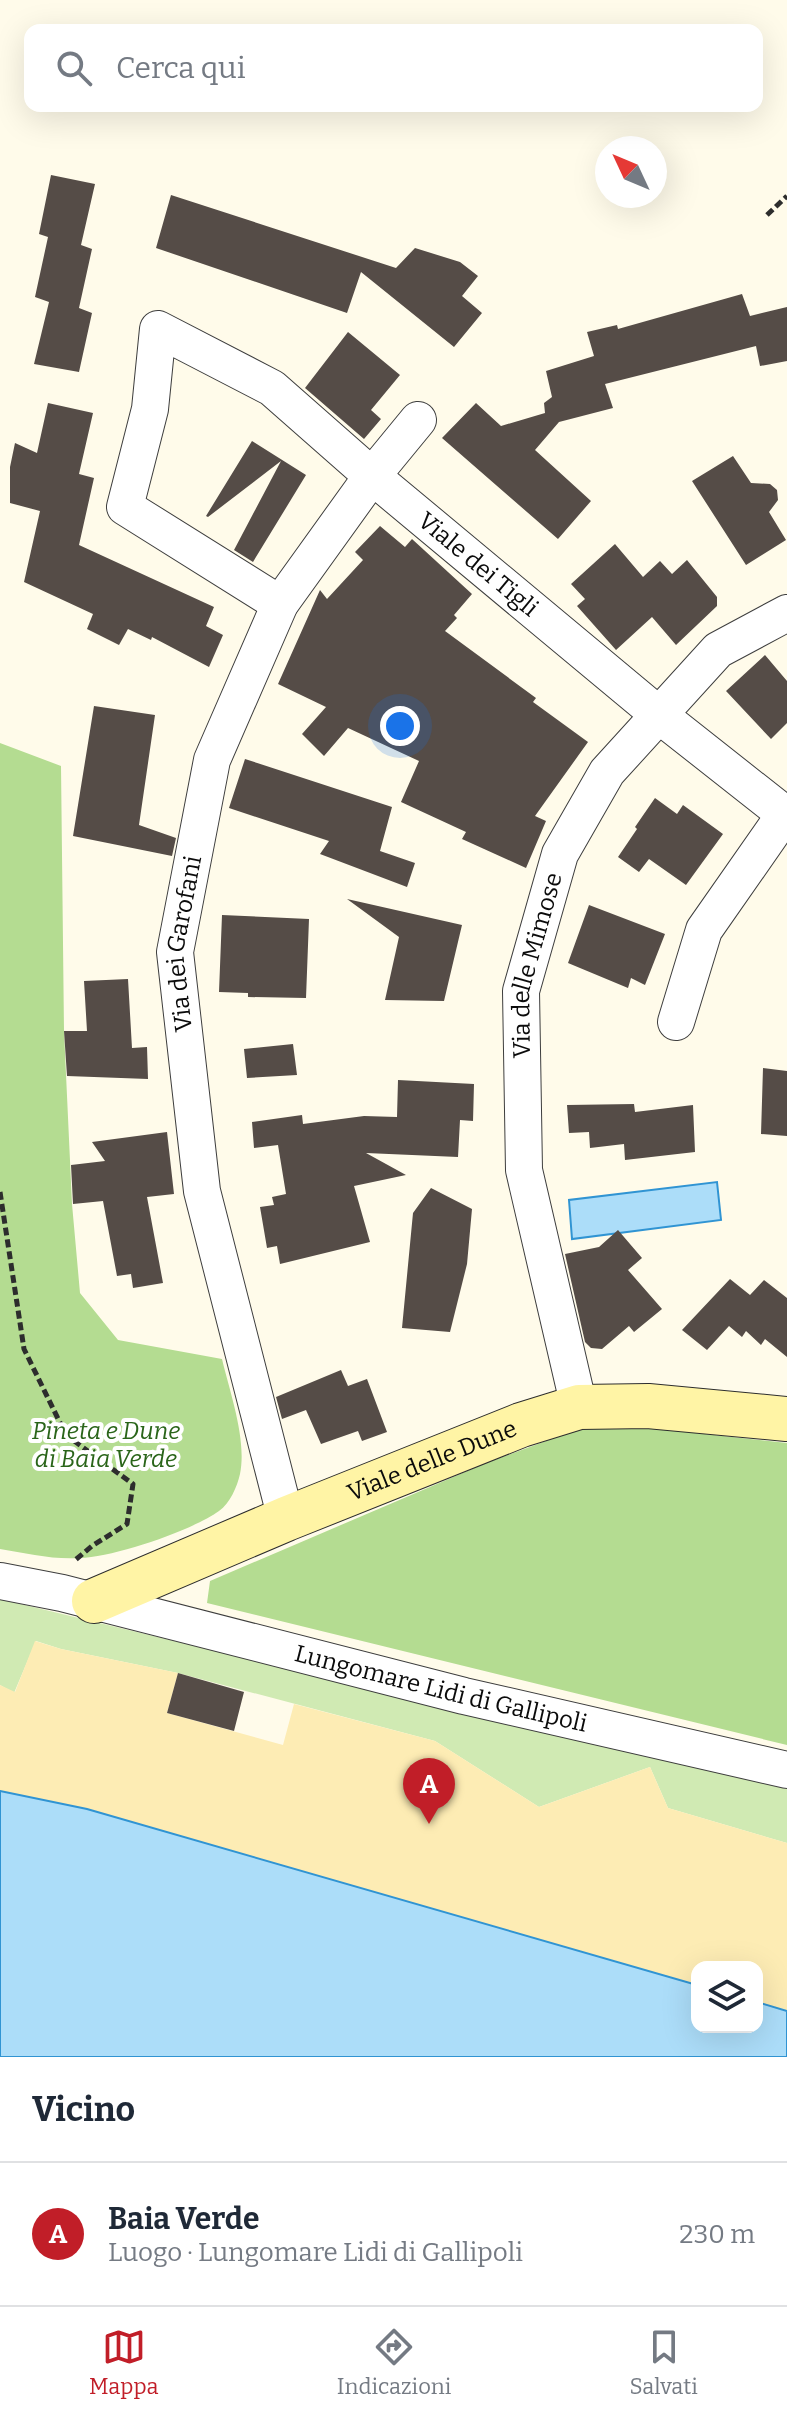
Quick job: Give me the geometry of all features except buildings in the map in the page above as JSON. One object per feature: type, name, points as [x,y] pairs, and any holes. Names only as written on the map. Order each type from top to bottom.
[{"type":"street","name":"Viale dei Tigli","points":[[280,604],[125,507],[150,409],[158,329],[272,388],[372,476],[659,715],[786,815]]},
{"type":"street","name":"Via dei Garofani","points":[[286,1519],[202,1191],[175,952],[212,760],[280,604],[372,476],[418,420]]},
{"type":"street","name":"Via delle Mimose","points":[[579,1407],[524,1170],[521,991],[560,854],[607,772],[718,650],[787,613]]},
{"type":"street","points":[[676,1022],[704,930],[786,815]]},
{"type":"street","name":"Viale delle Dune","points":[[78,1597],[286,1519],[521,1425],[579,1407],[648,1406],[787,1419]]},
{"type":"street","name":"Lungomare Lidi di Gallipoli","points":[[0,1581],[78,1597],[464,1696],[787,1770]]},
{"type":"path","points":[[767,215],[787,196]]},
{"type":"path","points":[[0,1192],[24,1349],[66,1435],[133,1484],[127,1524],[71,1563],[78,1597]]},
{"type":"green space","name":"Pineta e Dune di Baia Verde","points":[[0,743],[61,766],[64,1031],[72,1204],[80,1293],[118,1340],[222,1359],[237,1416],[241,1446],[240,1474],[223,1508],[172,1534],[95,1557],[60,1558],[0,1549]]},
{"type":"green space","points":[[584,1427],[650,1428],[787,1443],[787,1745],[207,1603],[210,1581],[486,1463]]},
{"type":"green space","points":[[0,1599],[787,1789],[787,1843],[668,1808],[650,1767],[539,1807],[435,1741],[178,1673],[36,1641],[14,1693],[0,1685]]},
{"type":"sand","points":[[35,1641],[178,1673],[167,1713],[283,1745],[294,1704],[435,1741],[539,1807],[650,1767],[668,1808],[787,1843],[787,2011],[763,2004],[763,1961],[691,1961],[691,1983],[87,1809],[0,1791],[0,1685],[15,1692]]},
{"type":"water","points":[[717,1182],[721,1220],[572,1239],[569,1200]]},
{"type":"water","points":[[0,1791],[87,1809],[691,1983],[691,2033],[763,2033],[763,2004],[787,2011],[787,2057],[0,2057]]},
{"type":"place","name":"Baia Verde","points":[[429,1824]]}]
